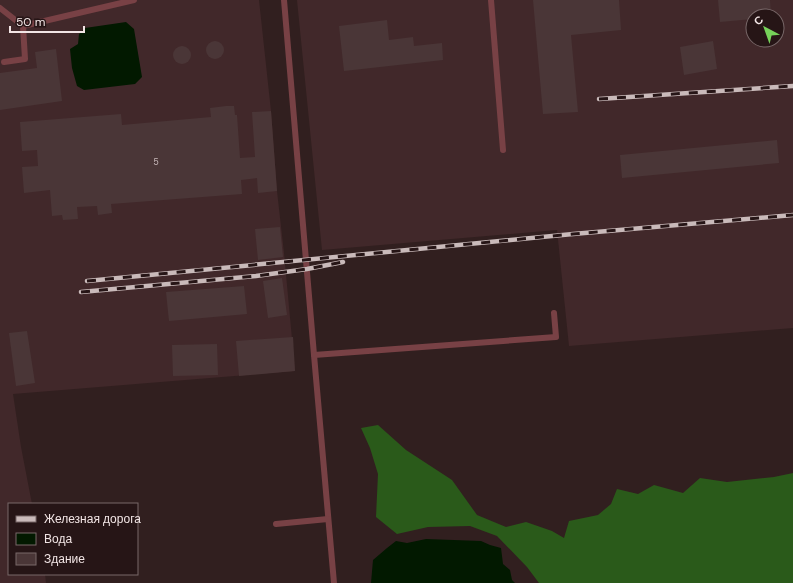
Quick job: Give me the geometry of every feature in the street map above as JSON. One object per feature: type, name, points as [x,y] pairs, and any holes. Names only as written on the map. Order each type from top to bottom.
[{"type":"lane","points":[[23,26],[134,0]]},
{"type":"lane","points":[[284,0],[334,583]]},
{"type":"lane","points":[[491,0],[503,150]]},
{"type":"lane","points":[[0,8],[23,26],[25,59],[4,62]]},
{"type":"lane","points":[[314,355],[556,337],[554,313]]},
{"type":"lane","points":[[276,524],[328,519]]},
{"type":"shaded area","points":[[0,0],[259,0],[271,111],[277,191],[295,371],[13,394],[32,503],[8,503],[8,575],[45,575],[46,583],[0,583]]},
{"type":"shaded area","points":[[297,0],[793,0],[793,328],[569,346],[557,230],[322,250]]},
{"type":"green space","points":[[378,425],[406,450],[452,480],[477,515],[506,527],[526,522],[552,531],[564,538],[569,521],[598,515],[611,504],[617,489],[638,494],[654,485],[683,493],[700,478],[727,482],[774,477],[793,473],[793,583],[539,583],[527,567],[497,536],[470,526],[428,527],[397,534],[376,517],[378,474],[370,448],[361,428]]},
{"type":"water","points":[[126,22],[134,29],[142,77],[135,84],[84,90],[77,86],[72,68],[70,49],[78,44],[79,34],[85,28]]},
{"type":"water","points":[[426,539],[481,541],[501,548],[503,564],[510,570],[512,580],[515,583],[371,583],[373,560],[387,548],[396,541],[407,543]]},
{"type":"building","points":[[533,0],[619,0],[621,30],[571,35],[578,112],[543,114]]},
{"type":"building","points":[[718,0],[770,0],[770,8],[745,8],[745,20],[720,22]]},
{"type":"building","points":[[387,20],[389,40],[413,37],[414,46],[442,43],[443,60],[344,71],[339,26]]},
{"type":"building","points":[[211,41],[219,41],[224,46],[222,57],[219,59],[211,59],[206,54],[206,46]]},
{"type":"building","points":[[713,41],[717,69],[684,75],[680,47]]},
{"type":"building","points":[[178,46],[186,46],[191,51],[189,62],[186,64],[178,64],[173,59],[173,51]]},
{"type":"building","points":[[56,49],[62,101],[0,110],[0,73],[37,68],[35,52]]},
{"type":"building","points":[[234,106],[235,115],[237,115],[240,158],[255,157],[252,112],[271,111],[277,191],[258,193],[257,178],[241,180],[242,194],[111,204],[112,213],[98,215],[97,206],[77,207],[78,219],[63,220],[62,215],[52,216],[50,190],[24,193],[22,167],[38,166],[37,150],[22,151],[20,122],[121,114],[122,125],[211,117],[210,108]]},
{"type":"building","points":[[777,140],[779,163],[622,178],[620,155]]},
{"type":"building","points":[[280,227],[283,257],[258,260],[255,229]]},
{"type":"building","points":[[282,278],[287,315],[268,318],[263,281]]},
{"type":"building","points":[[244,286],[247,314],[169,321],[166,292]]},
{"type":"building","points":[[27,331],[35,383],[16,386],[9,333]]},
{"type":"building","points":[[293,337],[295,371],[239,376],[236,341]]},
{"type":"building","points":[[217,344],[218,375],[173,376],[172,345]]},
{"type":"railway","points":[[599,99],[793,86]]},
{"type":"railway","points":[[87,281],[573,234],[793,215]]},
{"type":"railway","points":[[81,292],[256,276],[343,262]]}]
